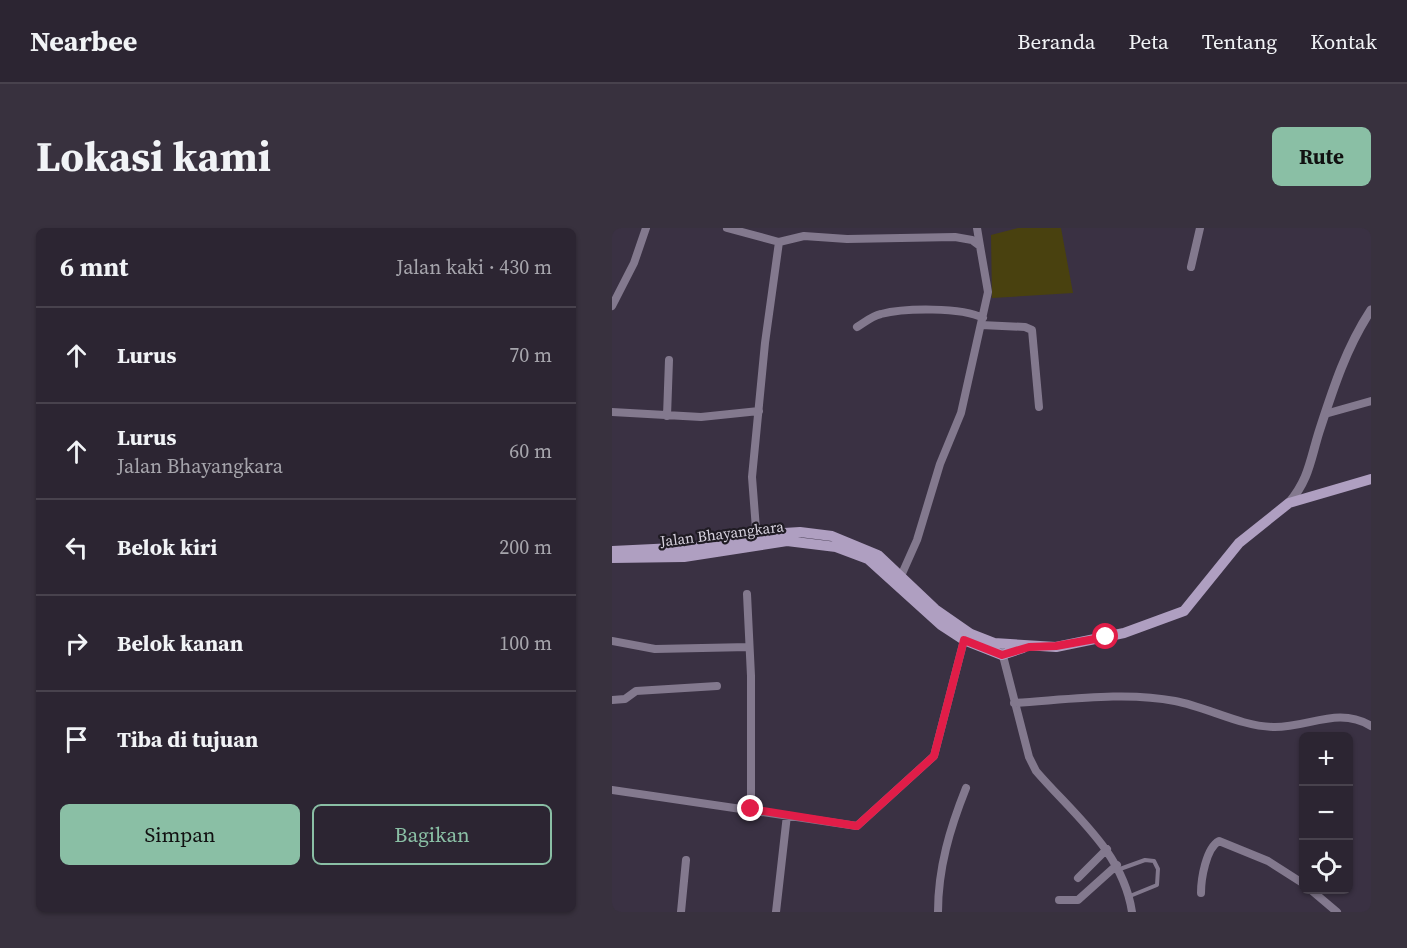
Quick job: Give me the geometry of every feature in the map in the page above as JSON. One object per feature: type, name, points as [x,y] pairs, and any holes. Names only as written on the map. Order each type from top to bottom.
[{"type":"main road","points":[[1002,649],[1056,646],[1124,633],[1184,611],[1239,543],[1289,503],[1371,479]]},
{"type":"main road","name":"Jalan Bhayangkara","points":[[612,558],[684,557],[800,532],[832,536],[878,555],[947,619],[1002,649]]},
{"type":"main road","name":"Jalan Bhayangkara","points":[[612,551],[687,548],[757,540],[801,541],[852,551],[883,570],[940,625],[964,640],[1002,649]]},
{"type":"street","points":[[612,306],[634,263],[646,228]]},
{"type":"street","points":[[727,228],[779,242]]},
{"type":"street","points":[[901,576],[917,540],[937,473],[958,421],[982,322],[988,287],[977,228]]},
{"type":"street","points":[[1191,267],[1200,228]]},
{"type":"street","points":[[757,540],[752,477],[765,344],[779,242],[794,232],[847,239],[956,237],[972,240],[980,246]]},
{"type":"street","points":[[1289,503],[1303,487],[1325,414],[1352,341],[1371,310]]},
{"type":"street","points":[[857,327],[879,315],[894,311],[960,311],[982,322],[1025,327],[1032,330],[1039,407]]},
{"type":"street","points":[[667,416],[669,360]]},
{"type":"street","points":[[1325,414],[1371,401]]},
{"type":"street","points":[[612,412],[713,417],[759,411]]},
{"type":"street","points":[[747,594],[751,809]]},
{"type":"street","points":[[612,790],[855,826],[927,765],[936,751],[964,640]]},
{"type":"street","points":[[612,641],[655,649],[749,647]]},
{"type":"street","points":[[1002,649],[1023,740],[1036,771],[1107,849],[1118,867],[1130,896],[1132,912]]},
{"type":"street","points":[[612,700],[625,699],[636,691],[717,686]]},
{"type":"street","points":[[1014,703],[1085,699],[1159,699],[1271,727],[1340,716],[1359,719],[1371,726]]},
{"type":"street","points":[[938,912],[940,878],[948,834],[966,788]]},
{"type":"street","points":[[776,912],[787,815]]},
{"type":"street","points":[[1202,893],[1202,871],[1214,844],[1219,841],[1268,861],[1299,881]]},
{"type":"street","points":[[1078,878],[1107,849]]},
{"type":"street","points":[[681,912],[686,860]]},
{"type":"street","points":[[1059,900],[1078,900],[1118,867]]},
{"type":"street","points":[[1316,894],[1337,912]]},
{"type":"lane","points":[[1118,867],[1145,860],[1154,861],[1158,869],[1157,885],[1130,896]]},
{"type":"shaded area","points":[[1018,228],[1061,228],[1073,293],[992,298],[991,235]]},
{"type":"route","points":[[751,809],[857,826],[927,765],[934,756],[951,683],[964,640],[1002,655],[1029,647],[1056,646],[1106,637]]}]
